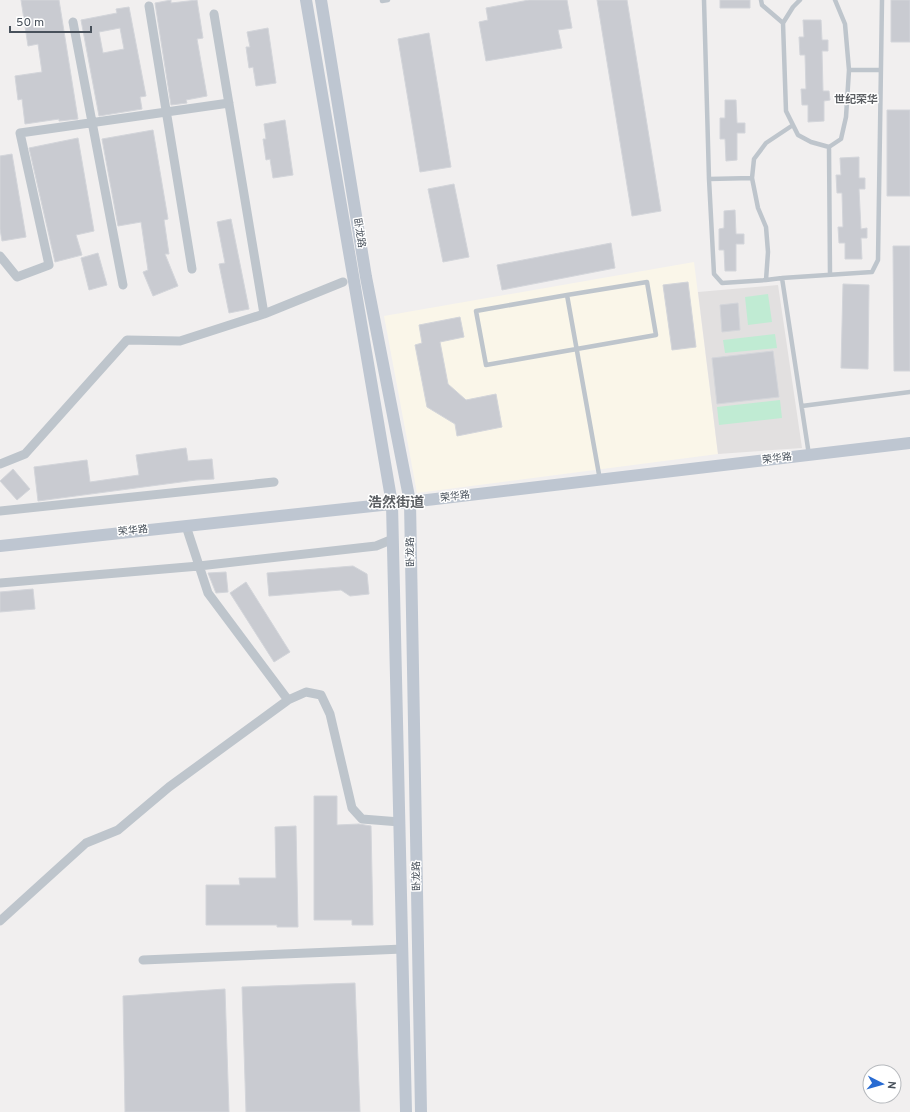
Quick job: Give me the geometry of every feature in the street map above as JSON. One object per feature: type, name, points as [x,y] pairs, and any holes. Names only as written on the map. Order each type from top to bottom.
[{"type":"main road","name":"卧龙路","points":[[306,0],[392,504],[406,1112]]},
{"type":"main road","name":"卧龙路","points":[[321,0],[366,277],[410,502],[421,1112]]},
{"type":"main road","name":"荣华路","points":[[0,546],[410,502],[910,443]]},
{"type":"street","points":[[149,6],[192,269]]},
{"type":"street","points":[[214,14],[264,314]]},
{"type":"street","points":[[72,22],[123,285]]},
{"type":"street","points":[[0,256],[16,277],[49,265],[20,133],[229,103]]},
{"type":"street","points":[[0,464],[25,454],[127,340],[180,342],[264,314],[343,282]]},
{"type":"street","points":[[0,511],[274,482]]},
{"type":"street","points":[[186,526],[208,593],[288,700]]},
{"type":"street","points":[[0,583],[199,566],[376,546],[393,539]]},
{"type":"street","points":[[0,921],[86,843],[118,830],[169,787],[288,700],[306,692],[321,695],[330,714],[352,808],[362,819],[400,822]]},
{"type":"street","points":[[143,960],[403,949]]},
{"type":"lane","points":[[382,2],[388,0]]},
{"type":"lane","points":[[704,0],[709,179],[714,274],[722,283],[872,272],[878,260],[882,0]]},
{"type":"lane","points":[[761,0],[762,5],[783,23]]},
{"type":"lane","points":[[800,0],[793,7],[783,23],[786,111],[798,135],[811,142],[828,147],[841,139],[846,117],[848,70],[845,24],[835,0]]},
{"type":"lane","points":[[848,70],[881,70]]},
{"type":"lane","points":[[766,280],[768,252],[766,227],[758,208],[752,178],[754,159],[766,143],[793,125]]},
{"type":"lane","points":[[828,147],[830,275]]},
{"type":"lane","points":[[709,179],[752,178]]},
{"type":"lane","points":[[782,278],[809,455]]},
{"type":"lane","points":[[647,282],[656,336],[486,365],[476,311],[567,295],[647,282]]},
{"type":"lane","points":[[567,295],[600,480]]},
{"type":"lane","points":[[802,406],[910,392]]},
{"type":"shaded area","points":[[694,262],[718,454],[417,493],[384,316]]},
{"type":"shaded area","points":[[778,285],[802,448],[718,454],[698,292]]},
{"type":"green space","points":[[768,294],[772,322],[748,325],[745,297]]},
{"type":"green space","points":[[775,334],[777,348],[725,353],[723,340]]},
{"type":"green space","points":[[780,400],[782,418],[719,425],[717,407]]},
{"type":"building","points":[[21,0],[59,0],[78,119],[59,121],[59,119],[25,124],[22,99],[18,100],[15,76],[42,72],[38,44],[28,46]]},
{"type":"building","points":[[171,0],[171,3],[197,0],[203,38],[197,39],[207,96],[186,100],[187,103],[171,105],[155,3]]},
{"type":"building","points":[[529,0],[567,0],[572,28],[558,30],[562,48],[486,61],[479,22],[488,20],[486,8]]},
{"type":"building","points":[[597,0],[627,0],[661,211],[632,216]]},
{"type":"building","points":[[720,0],[750,0],[750,8],[720,8]]},
{"type":"building","points":[[891,0],[910,0],[910,42],[891,42]]},
{"type":"building","points":[[129,7],[146,96],[140,97],[142,109],[99,116],[81,20],[117,13],[116,9]],"holes":[[[120,28],[124,49],[103,53],[99,32]]]},
{"type":"building","points":[[803,20],[821,20],[822,40],[828,40],[828,51],[822,51],[823,91],[829,91],[830,100],[824,101],[824,121],[808,122],[808,105],[802,105],[801,89],[806,89],[805,55],[800,55],[799,37],[804,37]]},
{"type":"building","points":[[268,28],[276,83],[256,86],[253,67],[249,68],[246,47],[250,47],[247,32]]},
{"type":"building","points":[[429,33],[451,167],[420,172],[398,39]]},
{"type":"building","points":[[725,100],[736,100],[737,123],[745,123],[745,133],[737,133],[737,160],[726,161],[725,139],[720,139],[720,118],[725,118]]},
{"type":"building","points":[[887,110],[910,110],[910,196],[887,196]]},
{"type":"building","points":[[285,120],[293,175],[273,178],[270,159],[266,160],[263,139],[266,139],[264,124]]},
{"type":"building","points":[[153,130],[168,219],[164,220],[169,254],[165,254],[178,286],[153,296],[143,272],[148,270],[141,222],[118,226],[102,139]]},
{"type":"building","points":[[78,138],[94,231],[76,235],[82,255],[55,262],[29,148]]},
{"type":"building","points":[[12,154],[26,237],[2,241],[0,229],[0,156]]},
{"type":"building","points":[[859,157],[859,178],[865,178],[865,189],[859,189],[861,229],[867,228],[867,238],[861,238],[862,259],[845,259],[845,243],[839,243],[838,227],[843,227],[842,193],[837,193],[836,175],[841,175],[840,158]]},
{"type":"building","points":[[454,184],[469,257],[443,262],[428,189]]},
{"type":"building","points":[[735,210],[736,234],[744,234],[744,244],[736,244],[736,271],[725,271],[724,250],[719,250],[719,229],[724,228],[724,211]]},
{"type":"building","points":[[231,219],[249,309],[229,313],[219,264],[225,263],[217,222]]},
{"type":"building","points":[[611,243],[615,268],[502,290],[497,265]]},
{"type":"building","points":[[893,246],[910,246],[910,371],[894,371]]},
{"type":"building","points":[[98,253],[107,285],[89,290],[81,258]]},
{"type":"building","points":[[688,282],[696,347],[672,350],[663,285]]},
{"type":"building","points":[[843,284],[869,285],[868,369],[841,368]]},
{"type":"building","points":[[738,303],[740,330],[722,332],[720,305]]},
{"type":"building","points":[[460,317],[464,337],[440,342],[448,384],[466,400],[496,394],[502,427],[457,436],[455,424],[427,407],[415,345],[422,343],[419,325]]},
{"type":"building","points":[[773,351],[779,397],[717,404],[712,358]]},
{"type":"building","points":[[186,448],[188,461],[212,459],[214,479],[196,480],[38,501],[34,467],[87,460],[90,482],[139,475],[136,455]]},
{"type":"building","points":[[13,469],[30,489],[17,500],[0,481]]},
{"type":"building","points":[[353,566],[367,574],[369,594],[350,596],[341,590],[269,596],[267,573]]},
{"type":"building","points":[[226,572],[228,592],[216,593],[208,573]]},
{"type":"building","points":[[246,582],[290,652],[274,662],[230,593]]},
{"type":"building","points":[[33,589],[35,609],[0,612],[0,592]]},
{"type":"building","points":[[314,796],[337,796],[337,825],[359,824],[371,826],[373,925],[352,925],[352,920],[314,920]]},
{"type":"building","points":[[296,826],[298,927],[277,927],[277,925],[206,925],[206,885],[240,885],[239,878],[276,878],[275,827]]},
{"type":"building","points":[[355,983],[360,1112],[246,1112],[242,987]]},
{"type":"building","points":[[225,989],[229,1112],[125,1112],[123,996]]},
{"type":"district","name":"世纪荣华","points":[[856,100]]},
{"type":"district","name":"浩然街道","points":[[396,503]]}]
